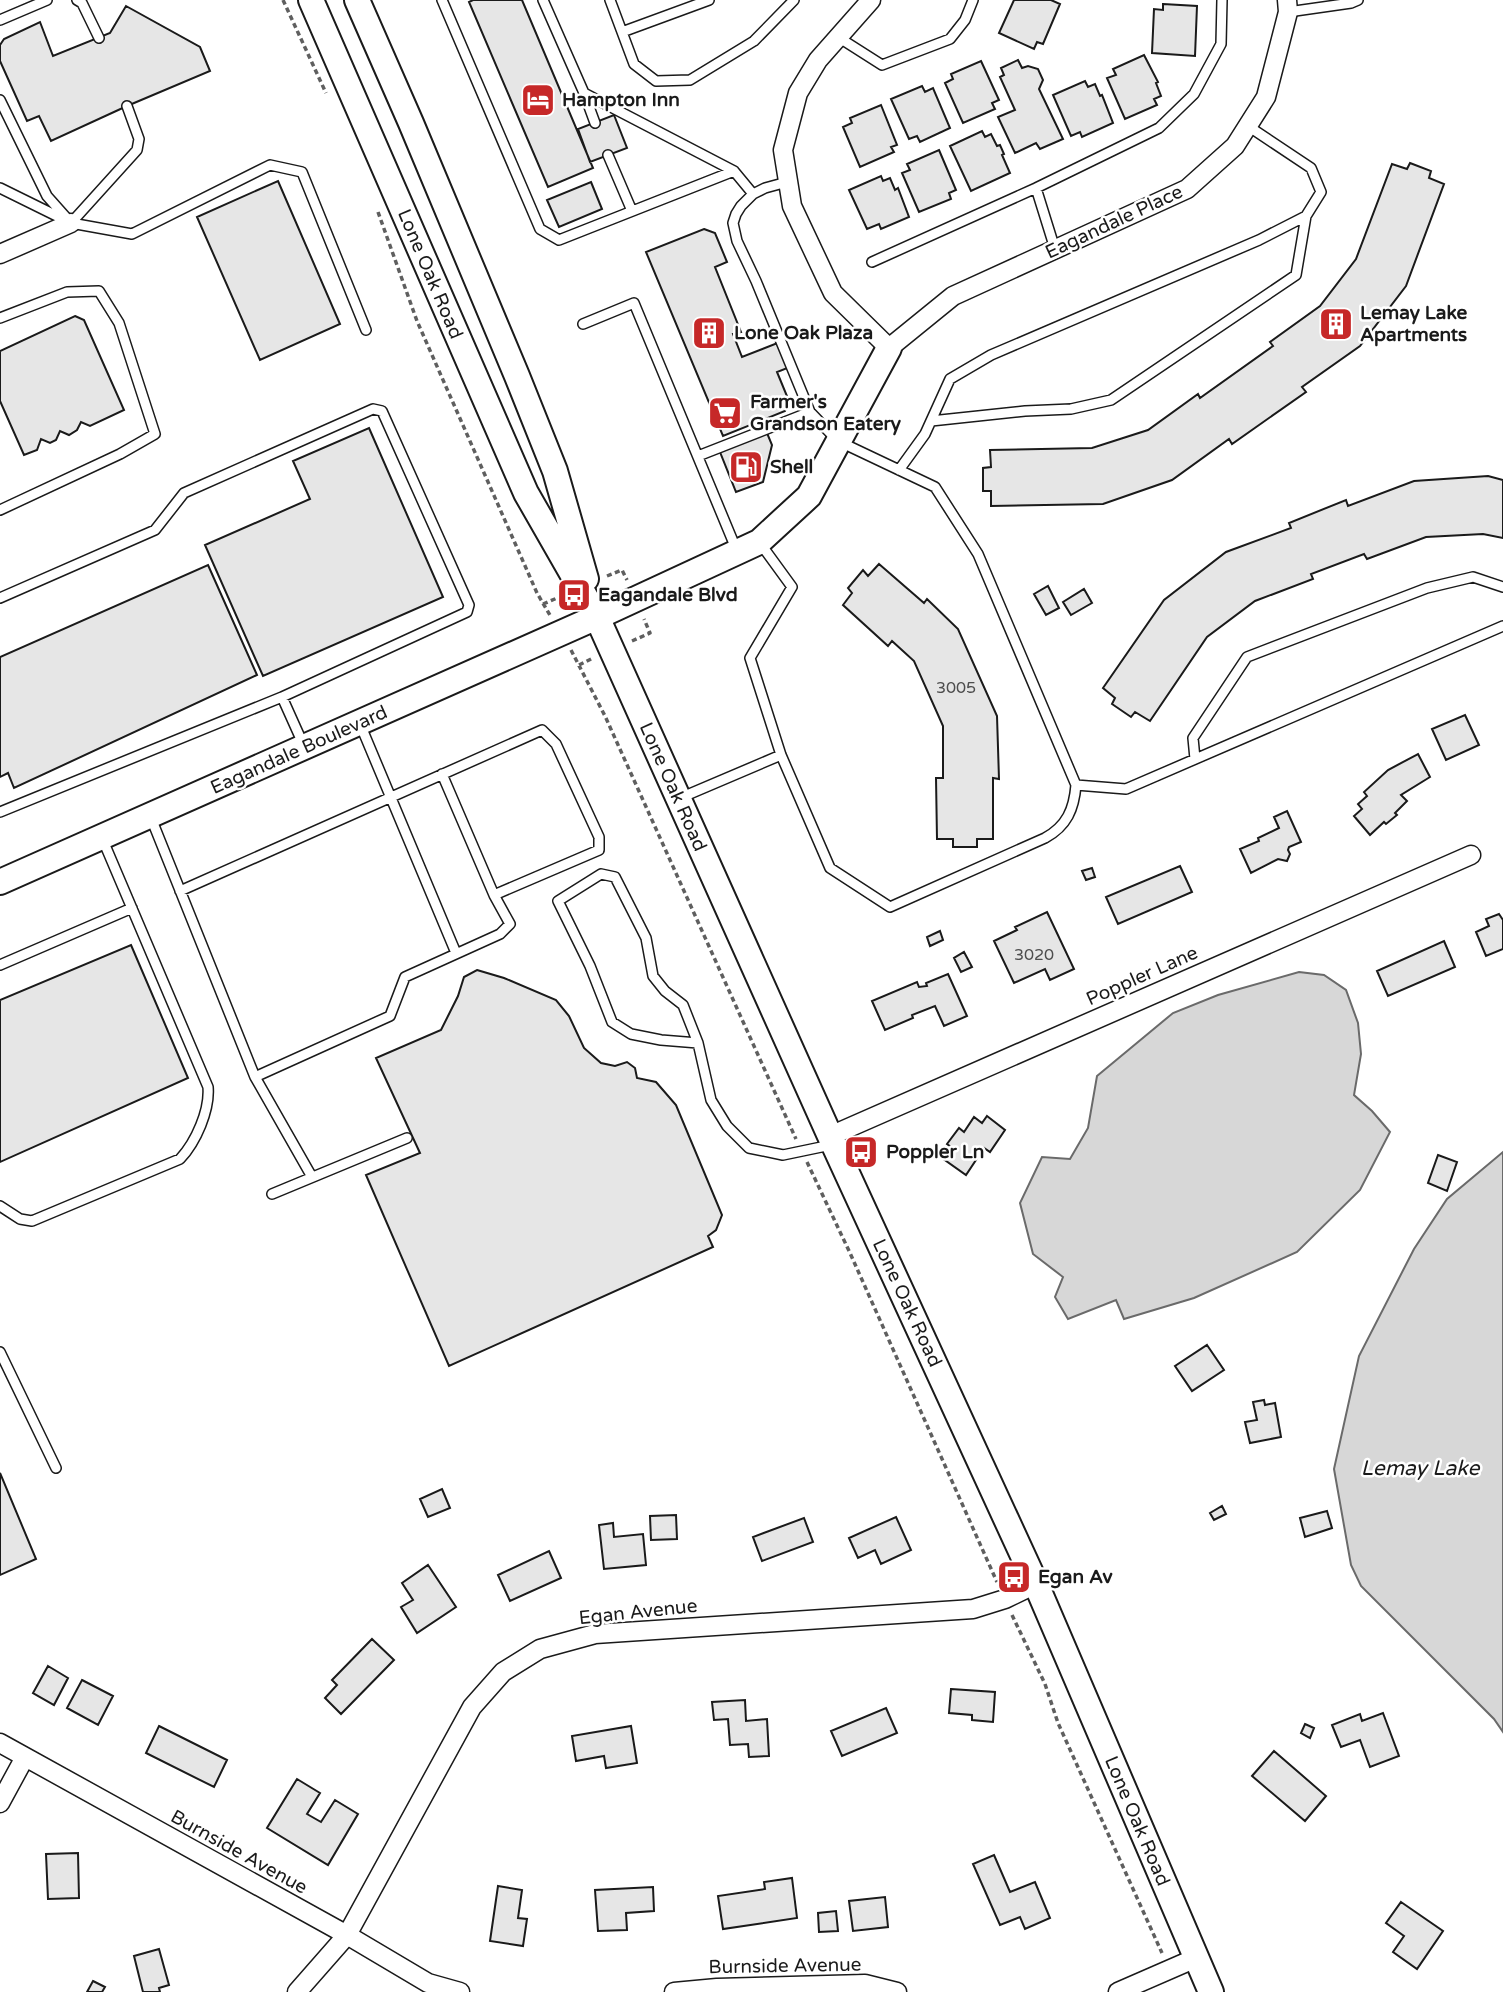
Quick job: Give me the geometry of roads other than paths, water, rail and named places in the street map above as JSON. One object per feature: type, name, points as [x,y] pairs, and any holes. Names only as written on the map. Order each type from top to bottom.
[{"type":"main road","name":"Lone Oak Road","points":[[311,0],[526,493],[597,617],[832,1140],[1036,1584],[1211,1992]]},
{"type":"main road","name":"Lone Oak Road","points":[[359,4],[417,136],[555,471],[597,617]]},
{"type":"main road","name":"Eagandale Place","points":[[597,617],[748,547],[809,496],[889,348]]},
{"type":"main road","name":"Eagandale Boulevard","points":[[0,882],[597,617]]},
{"type":"street","points":[[871,0],[818,61],[798,93],[783,150],[792,206],[833,293],[889,348]]},
{"type":"street","name":"Eagandale Place","points":[[889,348],[953,296],[1187,189],[1235,146],[1266,97],[1288,6]]},
{"type":"street","points":[[0,254],[71,223]]},
{"type":"street","name":"Poppler Lane","points":[[832,1140],[1471,855]]},
{"type":"street","name":"Egan Avenue","points":[[298,1992],[347,1935],[472,1707],[503,1672],[540,1649],[595,1634],[973,1609],[1004,1599],[1036,1584]]},
{"type":"street","name":"Burnside Avenue","points":[[0,1743],[347,1935],[428,1983],[460,1992]]},
{"type":"street","points":[[0,1803],[25,1758]]},
{"type":"street","points":[[1118,1992],[1196,1958]]},
{"type":"street","name":"Burnside Avenue","points":[[674,1992],[865,1984],[897,1992]]},
{"type":"lane","points":[[0,20],[47,0]]},
{"type":"lane","points":[[77,0],[82,3],[99,38]]},
{"type":"lane","points":[[442,0],[541,229],[559,240],[734,171]]},
{"type":"lane","points":[[542,0],[595,123]]},
{"type":"lane","points":[[610,0],[634,64],[656,82],[690,80],[754,41],[794,0]]},
{"type":"lane","points":[[622,32],[709,0]]},
{"type":"lane","points":[[838,37],[881,65],[950,39],[965,20],[973,0]]},
{"type":"lane","points":[[872,262],[1036,188],[1159,128],[1194,94],[1221,44],[1222,0]]},
{"type":"lane","points":[[1288,6],[1351,3],[1358,0]]},
{"type":"lane","points":[[584,93],[734,171],[753,194]]},
{"type":"lane","points":[[0,100],[47,196],[71,223]]},
{"type":"lane","points":[[71,223],[136,150],[139,139],[127,106]]},
{"type":"lane","points":[[931,421],[1071,409],[1111,400],[1296,275],[1306,216],[1321,192],[1311,168],[1248,126]]},
{"type":"lane","points":[[608,155],[632,211]]},
{"type":"lane","points":[[0,188],[71,223],[132,234],[270,165],[302,172],[366,330]]},
{"type":"lane","points":[[583,324],[634,303],[698,456],[748,547],[792,587],[750,658],[781,755],[830,868],[890,907],[1052,835],[1069,817],[1076,785],[978,554],[935,487],[838,441],[810,412],[737,242],[733,223],[741,206],[753,194],[787,182]]},
{"type":"lane","points":[[1036,188],[1055,249]]},
{"type":"lane","points":[[899,470],[925,434],[950,379],[991,355],[1259,240],[1306,216]]},
{"type":"lane","points":[[0,318],[67,292],[99,291],[120,323],[155,434],[120,454],[0,510]]},
{"type":"lane","points":[[0,598],[155,530],[184,494],[377,409],[382,411],[469,605],[467,612],[282,697],[0,812]]},
{"type":"lane","points":[[698,456],[810,412]]},
{"type":"lane","points":[[1195,759],[1193,738],[1247,657],[1427,588],[1473,576],[1503,587]]},
{"type":"lane","points":[[1076,785],[1126,789],[1503,626]]},
{"type":"lane","points":[[282,697],[304,747]]},
{"type":"lane","points":[[359,723],[456,953]]},
{"type":"lane","points":[[180,891],[542,730],[556,744],[599,837],[599,850],[494,895]]},
{"type":"lane","points":[[679,799],[781,755]]},
{"type":"lane","points":[[255,1077],[390,1016],[405,977],[500,934],[510,924],[494,895],[442,774]]},
{"type":"lane","points":[[150,816],[255,1077],[312,1177]]},
{"type":"lane","points":[[0,1206],[20,1219],[32,1221],[180,1159],[189,1149],[209,1099],[208,1087],[102,837]]},
{"type":"lane","points":[[698,1043],[631,1034],[612,1021],[590,966],[558,901],[601,874],[615,877],[646,938],[653,976],[665,991],[683,1005],[698,1043],[711,1100],[727,1126],[749,1148],[783,1155],[832,1140]]},
{"type":"lane","points":[[0,965],[132,908]]},
{"type":"lane","points":[[272,1194],[407,1138]]},
{"type":"lane","points":[[0,1352],[56,1468]]},
{"type":"water","points":[[1299,972],[1324,975],[1346,990],[1358,1023],[1361,1054],[1354,1095],[1390,1132],[1360,1190],[1297,1252],[1194,1298],[1124,1319],[1116,1300],[1068,1319],[1055,1297],[1063,1277],[1033,1254],[1020,1203],[1042,1157],[1070,1159],[1088,1128],[1097,1076],[1173,1013],[1218,995]]},
{"type":"water","name":"Lemay Lake","points":[[1503,1152],[1503,1732],[1494,1719],[1361,1586],[1351,1565],[1334,1469],[1359,1356],[1414,1249],[1447,1199]]},
{"type":"place","name":"Hampton Inn","points":[[538,100]]},
{"type":"place","name":"Lemay Lake Apartments","points":[[1336,324]]},
{"type":"place","name":"Lone Oak Plaza","points":[[709,333]]},
{"type":"place","name":"Farmer's Grandson Eatery","points":[[725,413]]},
{"type":"place","name":"Shell","points":[[746,467]]},
{"type":"place","name":"Eagandale Blvd","points":[[574,595]]},
{"type":"place","name":"Poppler Ln","points":[[861,1152]]},
{"type":"place","name":"Egan Av","points":[[1014,1577]]}]
